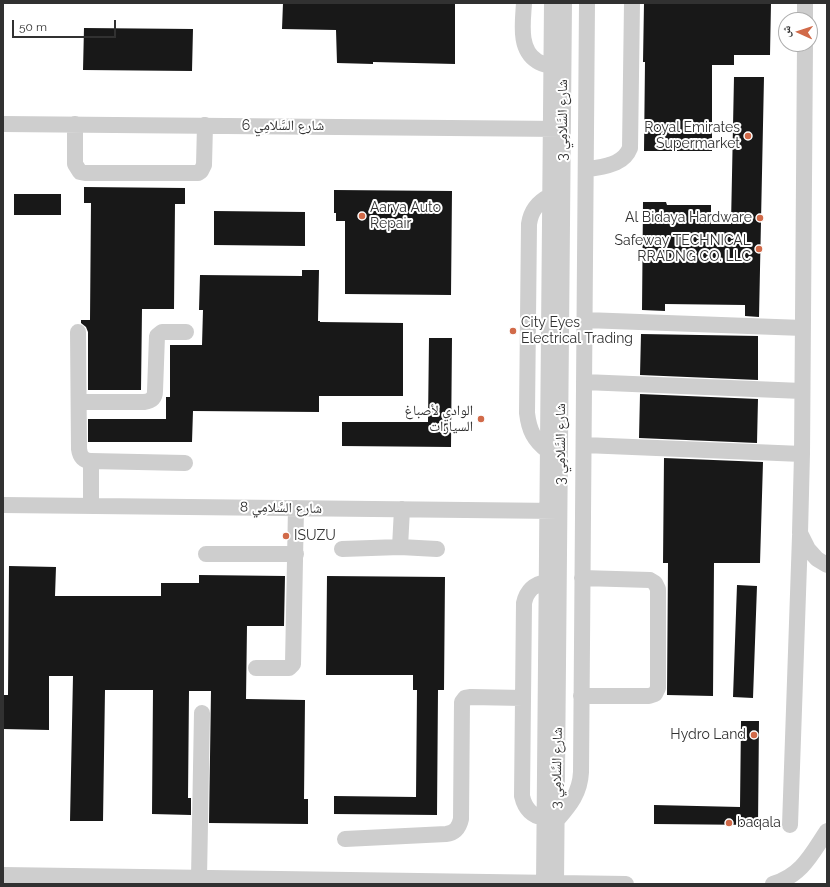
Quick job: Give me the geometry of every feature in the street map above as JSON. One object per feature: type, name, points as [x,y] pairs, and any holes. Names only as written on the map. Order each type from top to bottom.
[{"type":"street","points":[[524,3],[523,34],[527,50],[531,57],[538,62],[552,66]]},
{"type":"street","name":"شارع السَّلامِي 3","points":[[550,884],[557,128],[552,66],[552,3]]},
{"type":"street","name":"شارع السَّلامِي 3","points":[[551,819],[547,582],[554,511],[548,450],[550,196],[557,128],[564,3]]},
{"type":"street","points":[[547,582],[539,583],[532,588],[528,592],[524,603],[522,796],[530,812],[538,817],[551,819],[574,799],[580,782],[587,3]]},
{"type":"street","points":[[586,170],[619,162],[627,154],[630,148],[632,3]]},
{"type":"street","points":[[790,825],[802,454],[805,52]]},
{"type":"street","name":"شارع السَّلامِي 6","points":[[3,124],[557,128]]},
{"type":"street","points":[[75,124],[75,164],[80,172],[86,173],[198,173],[204,165],[205,126]]},
{"type":"street","points":[[548,450],[539,444],[534,437],[528,421],[529,224],[530,217],[536,205],[550,196]]},
{"type":"street","points":[[584,320],[803,328]]},
{"type":"street","points":[[78,332],[79,453],[84,459],[91,462],[186,464]]},
{"type":"street","points":[[79,402],[144,402],[151,400],[155,391],[157,336],[165,332],[186,332]]},
{"type":"street","points":[[584,382],[802,391]]},
{"type":"street","points":[[584,445],[802,454]]},
{"type":"street","points":[[91,462],[91,506]]},
{"type":"street","name":"شارع السَّلامِي 8","points":[[3,505],[554,511]]},
{"type":"street","points":[[256,668],[289,668],[293,664],[296,508]]},
{"type":"street","points":[[400,547],[402,509]]},
{"type":"street","points":[[800,533],[808,549],[817,559],[827,565]]},
{"type":"street","points":[[342,550],[400,547],[437,548]]},
{"type":"street","points":[[206,554],[296,554]]},
{"type":"street","points":[[798,577],[814,568],[827,565]]},
{"type":"street","points":[[581,696],[649,696],[655,694],[658,688],[658,589],[656,583],[650,580],[582,578]]},
{"type":"street","points":[[345,839],[446,834],[455,831],[458,828],[461,819],[462,702],[465,698],[471,697],[523,698]]},
{"type":"street","points":[[199,878],[202,713]]},
{"type":"street","points":[[774,884],[783,881],[800,870],[827,831]]},
{"type":"street","points":[[3,875],[626,884]]},
{"type":"building","points":[[283,3],[455,3],[455,64],[373,62],[373,64],[337,63],[336,30],[282,29]]},
{"type":"building","points":[[644,3],[771,3],[770,55],[734,55],[734,65],[712,65],[712,151],[644,151]]},
{"type":"building","points":[[84,28],[193,29],[192,71],[83,70]]},
{"type":"building","points":[[734,77],[764,77],[759,317],[745,316],[745,305],[665,304],[665,311],[642,310],[643,202],[666,202],[667,205],[711,205],[711,224],[731,224]]},
{"type":"building","points":[[84,187],[185,188],[185,204],[175,204],[174,309],[142,309],[141,390],[88,390],[88,332],[86,327],[81,323],[81,320],[90,320],[91,203],[84,203]]},
{"type":"building","points":[[334,190],[452,191],[451,295],[345,294],[345,221],[336,221],[336,213],[334,213]]},
{"type":"building","points":[[14,194],[61,194],[61,215],[14,215]]},
{"type":"building","points":[[214,211],[305,212],[305,246],[214,245]]},
{"type":"building","points":[[302,270],[319,270],[318,321],[403,323],[403,396],[319,396],[319,412],[193,411],[192,442],[88,442],[88,419],[166,419],[166,397],[170,397],[170,345],[202,345],[203,310],[199,310],[200,275],[302,276]]},
{"type":"building","points":[[641,334],[758,336],[758,380],[640,375]]},
{"type":"building","points":[[429,338],[452,338],[451,447],[342,446],[342,422],[428,422]]},
{"type":"building","points":[[640,394],[758,399],[757,443],[639,438]]},
{"type":"building","points":[[664,458],[763,462],[760,563],[714,563],[713,696],[667,695],[668,563],[663,563]]},
{"type":"building","points":[[9,566],[56,567],[55,596],[161,596],[161,583],[199,583],[199,575],[285,576],[284,626],[247,626],[246,699],[305,700],[304,799],[308,799],[308,824],[209,823],[211,691],[189,691],[188,798],[191,798],[191,815],[152,814],[153,690],[105,690],[103,821],[70,821],[73,676],[49,676],[49,730],[3,729],[3,695],[8,695]]},
{"type":"building","points":[[327,576],[445,577],[444,690],[438,690],[437,815],[334,814],[334,796],[416,797],[417,690],[413,690],[413,675],[326,675]]},
{"type":"building","points":[[737,585],[757,586],[753,698],[733,697]]},
{"type":"building","points":[[741,721],[759,721],[758,825],[654,824],[654,805],[740,807]]},
{"type":"place","name":"Royal Emirates Supermarket","points":[[748,136]]},
{"type":"place","name":"Aarya Auto Repair","points":[[362,216]]},
{"type":"place","name":"Al Bidaya Hardware","points":[[760,218]]},
{"type":"place","name":"Safeway TECHNICAL RRADNG CO. LLC","points":[[759,249]]},
{"type":"place","name":"City Eyes Electrical Trading","points":[[513,331]]},
{"type":"place","name":"الوادي لأصباغ السيارات","points":[[481,419]]},
{"type":"place","name":"ISUZU","points":[[286,536]]},
{"type":"place","name":"Hydro Land","points":[[754,735]]},
{"type":"place","name":"baqala","points":[[729,823]]}]
